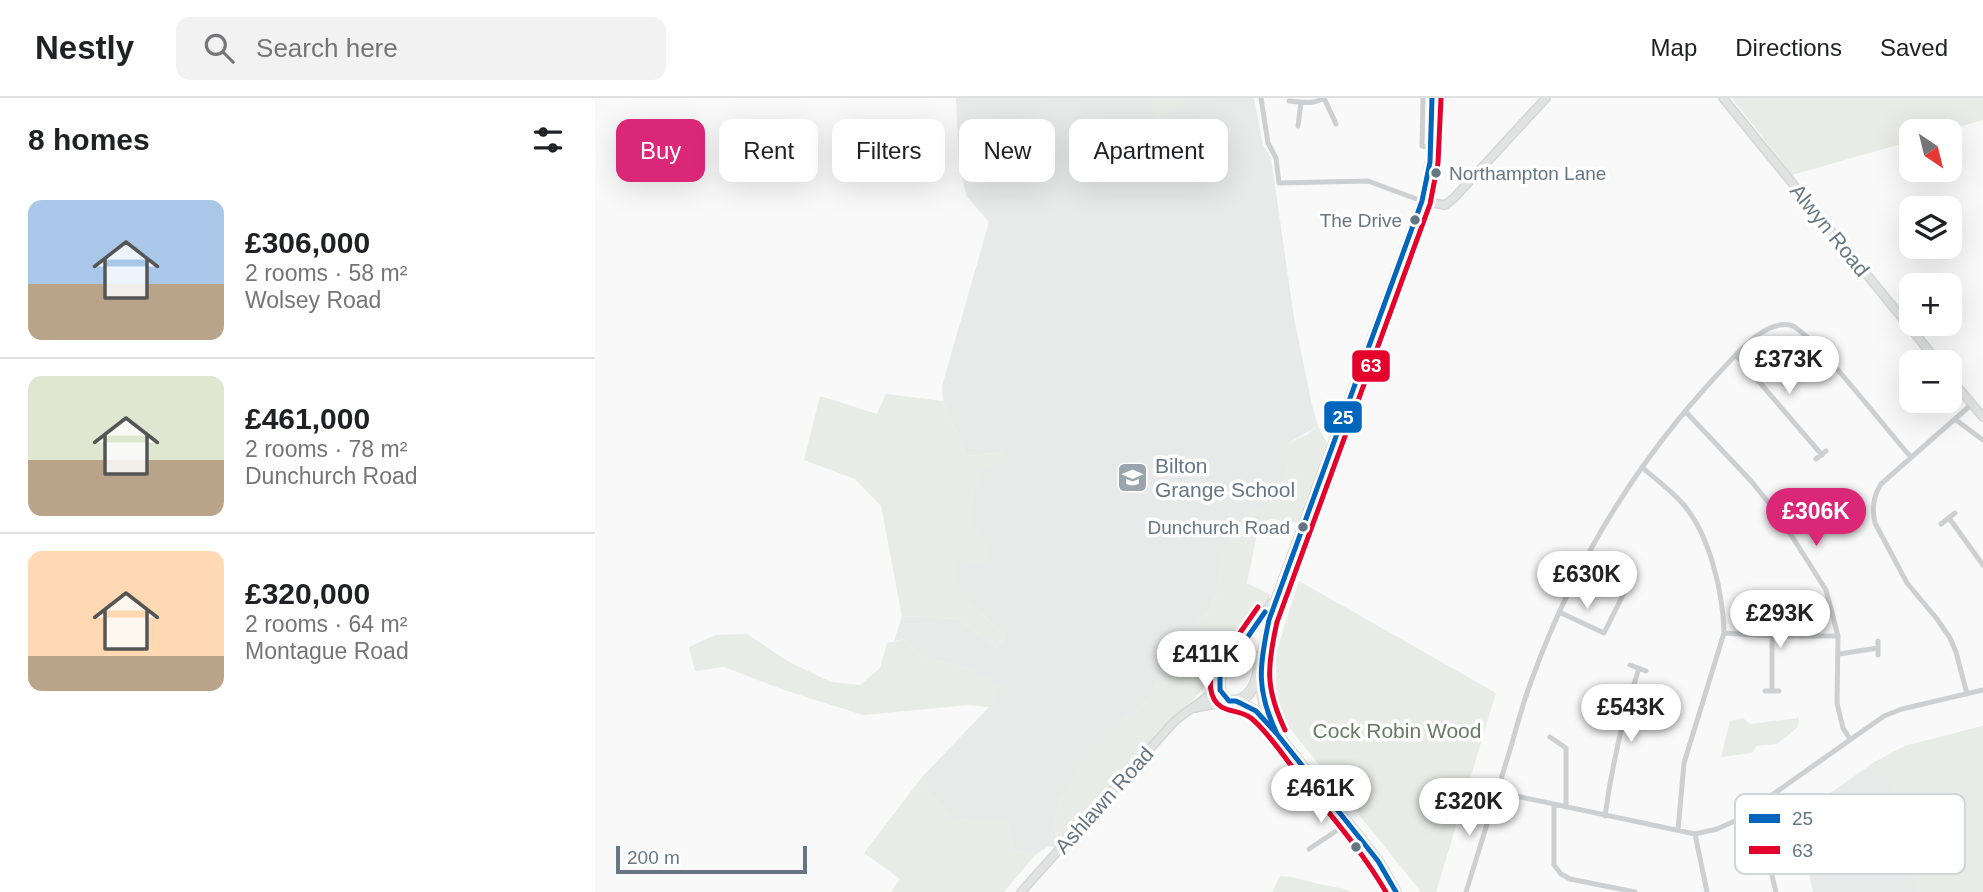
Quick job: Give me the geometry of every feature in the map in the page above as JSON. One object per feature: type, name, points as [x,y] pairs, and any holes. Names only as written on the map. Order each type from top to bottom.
[{"type":"highway","points":[[1277,734],[1266,710],[1260,686],[1260,661],[1249,653],[1239,654],[1220,677],[1218,685],[1222,695],[1256,711],[1277,734],[1378,862],[1396,892]]},
{"type":"highway","points":[[1233,701],[1249,694],[1259,672]]},
{"type":"main road","points":[[1260,661],[1277,595],[1422,201],[1432,148],[1432,98]]},
{"type":"main road","points":[[1233,658],[1277,595]]},
{"type":"street","points":[[1261,98],[1268,143],[1276,159],[1279,183],[1368,181],[1422,201],[1445,205],[1546,98]]},
{"type":"street","points":[[1289,101],[1318,102],[1324,98],[1336,124]]},
{"type":"street","points":[[1423,98],[1422,146],[1432,148]]},
{"type":"street","name":"Alwyn Road","points":[[1723,98],[1928,350]]},
{"type":"street","points":[[1298,126],[1301,102]]},
{"type":"street","points":[[1467,892],[1531,680],[1559,612],[1615,506],[1685,411],[1736,355],[1770,327],[1780,324],[1797,327],[1911,457]]},
{"type":"street","points":[[1736,355],[1824,453],[1816,460]]},
{"type":"street","points":[[1962,392],[1983,417]]},
{"type":"street","points":[[1966,694],[1950,638],[1907,583],[1875,523],[1873,511],[1876,492],[1881,484],[1972,404]]},
{"type":"street","points":[[1685,411],[1752,482],[1779,516],[1826,590],[1838,636],[1837,703],[1843,728],[1850,739]]},
{"type":"street","points":[[1956,419],[1983,440]]},
{"type":"street","points":[[1642,467],[1683,505],[1698,528],[1719,585],[1724,633],[1684,763],[1678,830]]},
{"type":"street","points":[[1941,524],[1955,513]]},
{"type":"street","points":[[1949,519],[1983,565]]},
{"type":"street","points":[[1559,612],[1604,634],[1632,577]]},
{"type":"street","points":[[1724,633],[1838,636]]},
{"type":"street","points":[[1765,691],[1775,691],[1772,636]]},
{"type":"street","points":[[1839,654],[1878,651],[1878,641]]},
{"type":"street","points":[[1630,665],[1646,671]]},
{"type":"street","points":[[1605,816],[1622,722],[1639,668]]},
{"type":"street","name":"Ashlawn Road","points":[[1021,892],[1173,723],[1211,694],[1218,685]]},
{"type":"street","points":[[1772,794],[1884,716],[1902,709],[1983,690]]},
{"type":"street","points":[[1189,710],[1233,701]]},
{"type":"street","points":[[1550,737],[1566,748],[1566,807]]},
{"type":"street","points":[[1497,792],[1695,834],[1717,830],[1735,821]]},
{"type":"street","points":[[1554,805],[1555,865],[1561,874],[1570,879],[1635,892]]},
{"type":"street","points":[[1309,849],[1348,823]]},
{"type":"street","points":[[1695,834],[1707,892]]},
{"type":"street","points":[[1772,874],[1776,892]]},
{"type":"shaded area","name":"Bilton Grange School","points":[[956,98],[1254,98],[1263,145],[1271,158],[1294,318],[1318,426],[1287,444],[1287,467],[1282,486],[1272,501],[1222,555],[1217,594],[1207,613],[1182,634],[1161,642],[1156,655],[1160,674],[1154,692],[1144,704],[1123,719],[1061,796],[1049,846],[1035,855],[1013,851],[1008,822],[954,819],[930,794],[922,777],[989,707],[1001,685],[964,667],[922,656],[905,639],[894,641],[902,616],[958,619],[996,648],[1006,636],[974,607],[952,577],[960,557],[989,544],[969,524],[973,493],[983,467],[1003,452],[966,456],[943,401],[942,386],[989,222],[967,197],[963,182],[1055,182],[1055,119],[959,119],[959,167]]},
{"type":"shaded area","points":[[1983,726],[1983,892],[1813,892],[1809,874],[1965,874],[1965,794],[1829,794],[1873,763],[1905,746]]},
{"type":"green space","points":[[1144,98],[1195,98],[1161,119],[1157,119]]},
{"type":"green space","points":[[1732,98],[1983,98],[1983,120],[1962,126],[1962,119],[1899,119],[1899,144],[1792,175]]},
{"type":"green space","points":[[886,394],[943,401],[966,456],[1004,452],[999,465],[983,468],[973,493],[969,524],[990,544],[991,559],[978,567],[960,557],[953,577],[974,607],[1006,636],[996,648],[958,619],[902,616],[881,506],[855,479],[804,460],[820,396],[877,414]]},
{"type":"green space","points":[[1318,426],[1328,445],[1299,523],[1271,519],[1259,525],[1247,583],[1271,595],[1202,690],[1122,772],[1055,848],[1049,846],[1061,796],[1087,755],[1154,692],[1160,674],[1156,655],[1161,642],[1182,634],[1207,613],[1217,594],[1222,555],[1229,533],[1244,516],[1272,501],[1282,486],[1287,467],[1287,444]]},
{"type":"green space","name":"Cock Robin Wood","points":[[1299,581],[1496,693],[1436,892],[1421,892],[1276,711],[1276,653]]},
{"type":"green space","points":[[747,634],[789,662],[831,682],[860,685],[880,668],[887,643],[905,639],[922,656],[964,667],[1002,685],[989,707],[968,705],[863,715],[784,690],[724,667],[695,671],[689,647],[715,635]]},
{"type":"green space","points":[[1743,718],[1750,724],[1799,718],[1798,727],[1777,744],[1756,746],[1752,753],[1721,757],[1730,721]]},
{"type":"green space","points":[[1983,726],[1983,892],[1918,892],[1913,874],[1965,874],[1965,794],[1892,794],[1888,781],[1873,763],[1905,746]]},
{"type":"green space","points":[[922,777],[930,794],[954,819],[1008,821],[1013,851],[1035,855],[1004,892],[891,892],[900,879],[864,853]]},
{"type":"green space","points":[[1280,876],[1295,878],[1352,892],[1272,892]]},
{"type":"transit line","name":"25","points":[[1277,734],[1265,704],[1261,678],[1269,620],[1422,201],[1430,162],[1432,98]]},
{"type":"transit line","name":"63","points":[[1285,730],[1274,702],[1270,677],[1271,652],[1277,622],[1430,204],[1438,163],[1441,98]]},
{"type":"transit line","name":"63","points":[[1258,607],[1212,673],[1210,683],[1214,699],[1221,707],[1242,713],[1257,723],[1355,845],[1386,892]]},
{"type":"transit line","name":"25","points":[[1265,612],[1220,677],[1220,690],[1229,701],[1236,701],[1256,711],[1277,734],[1378,861],[1396,892]]},
{"type":"place","name":"Northampton Lane","points":[[1436,173]]},
{"type":"place","name":"The Drive","points":[[1415,220]]},
{"type":"place","name":"Bilton Grange School","points":[[1132,477]]},
{"type":"place","name":"Dunchurch Road","points":[[1303,527]]}]
